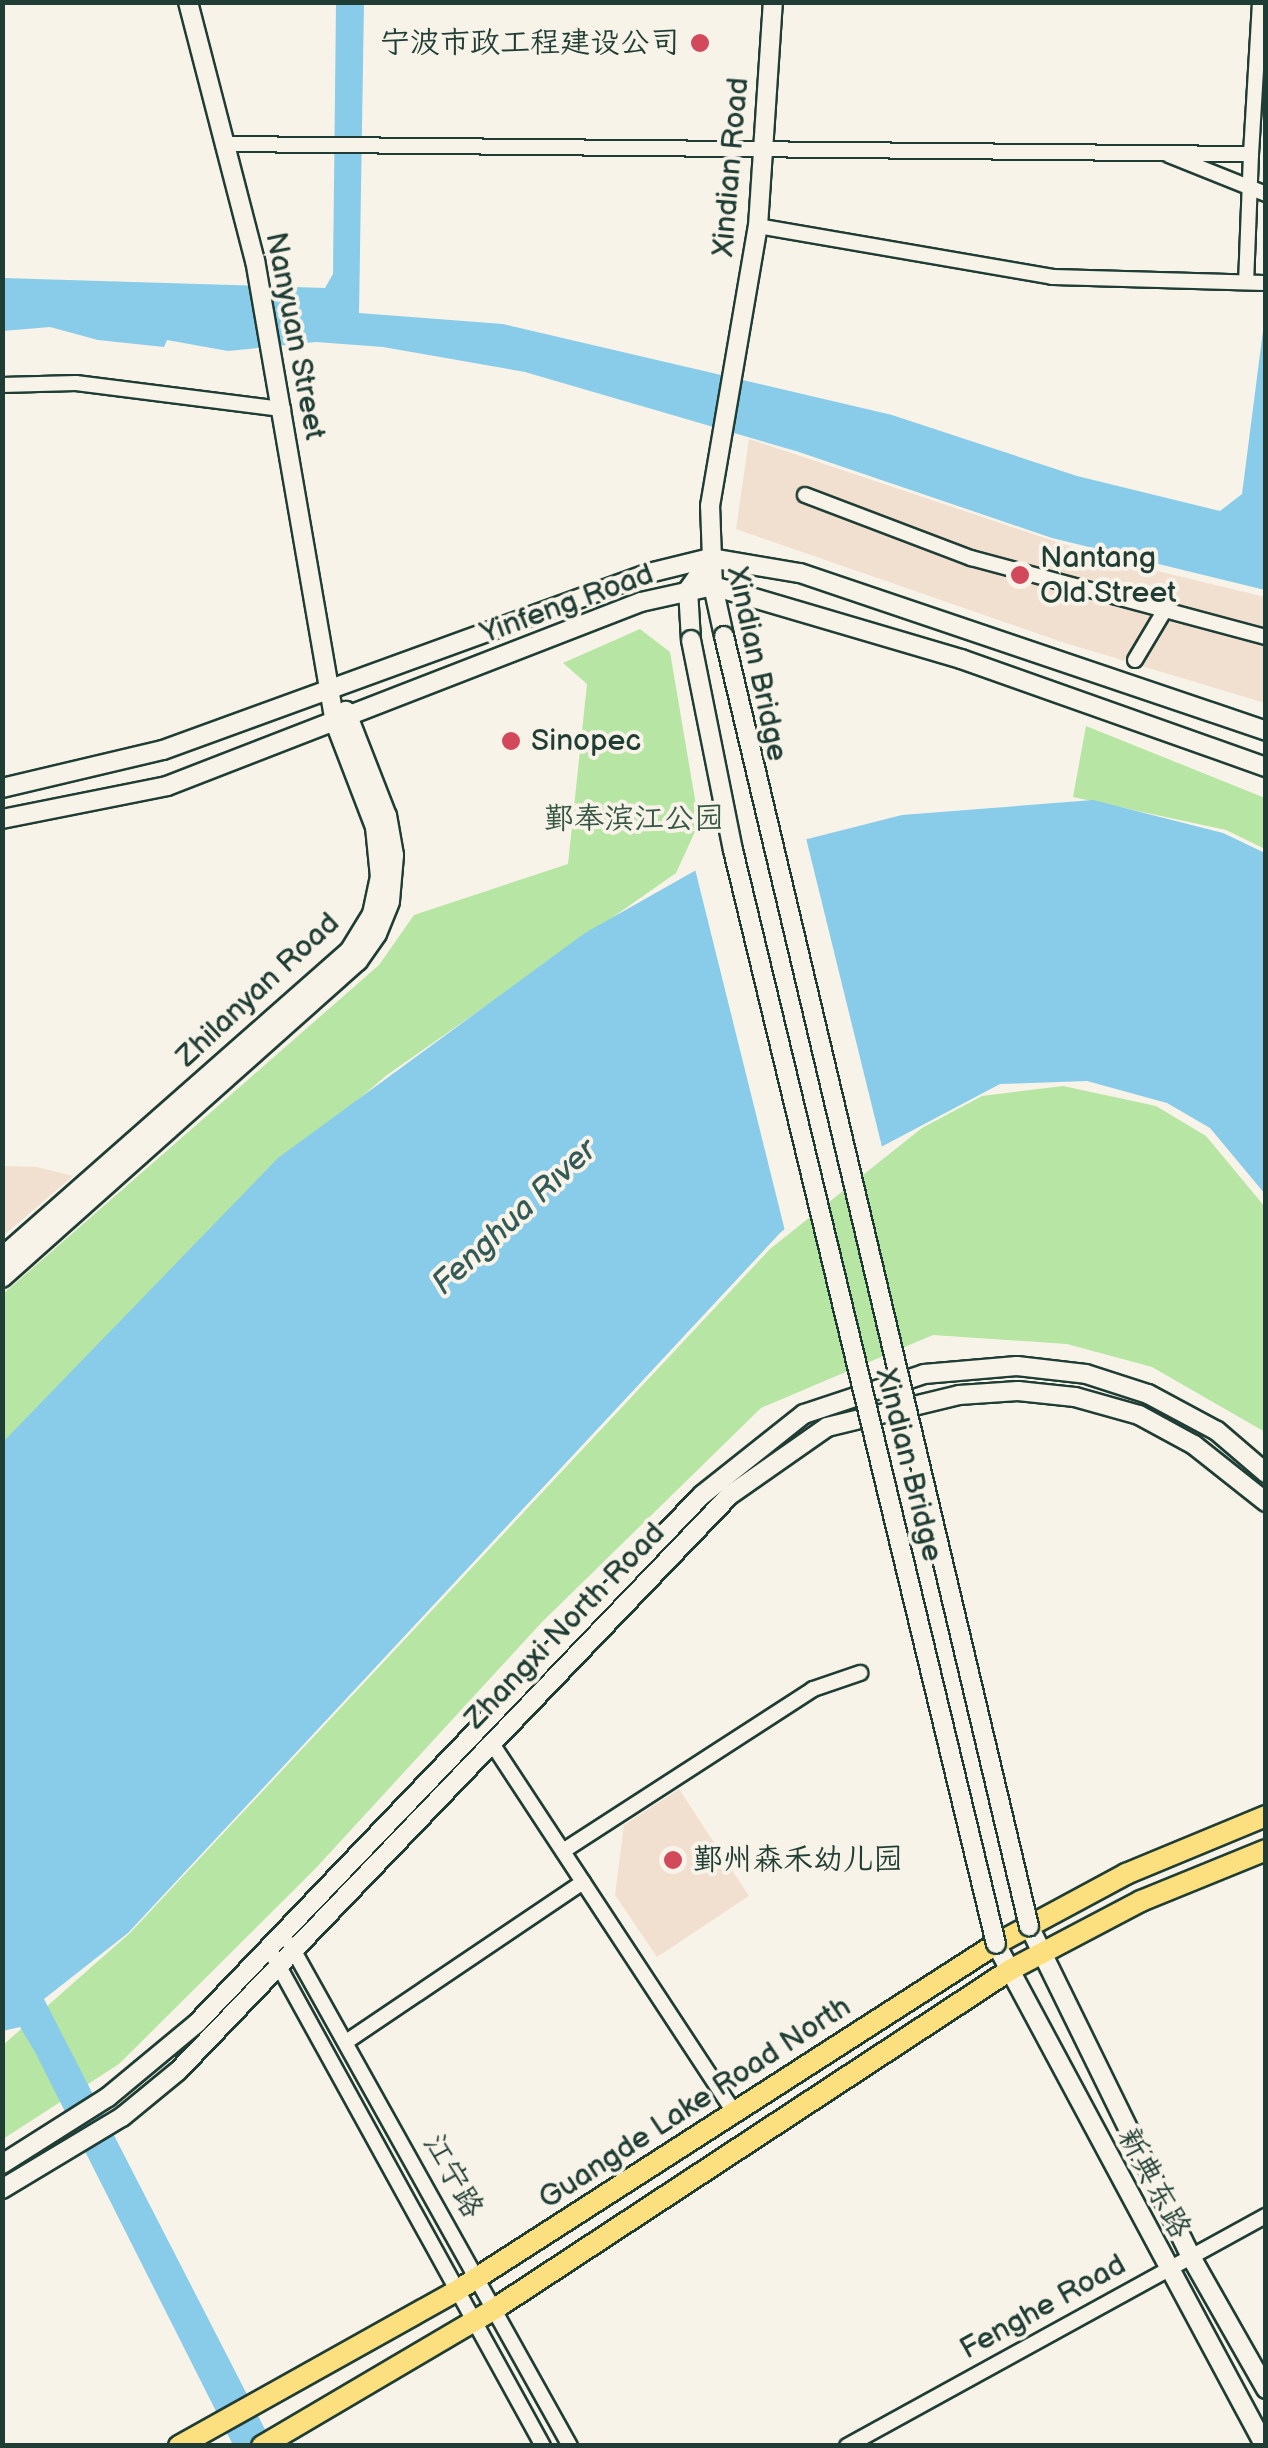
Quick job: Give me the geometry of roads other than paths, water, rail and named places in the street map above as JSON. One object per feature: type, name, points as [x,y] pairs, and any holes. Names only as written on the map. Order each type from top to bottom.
[{"type":"main road","name":"Nanyuan Street","points":[[188,2],[255,260],[331,684]]},
{"type":"main road","name":"Xindian Road","points":[[710,558],[710,506],[736,336],[758,226],[773,2]]},
{"type":"main road","name":"Yinfeng Road","points":[[2,788],[164,750],[331,684],[649,573],[710,558],[800,572],[1266,731]]},
{"type":"main road","name":"Xindian Bridge","points":[[710,558],[724,636],[1029,1926]]},
{"type":"main road","name":"Xindian Bridge","points":[[710,558],[688,590],[691,640],[733,850],[996,1944]]},
{"type":"main road","name":"Yinfeng Road","points":[[2,819],[167,786],[641,602],[713,586],[960,659],[1266,767]]},
{"type":"main road","name":"Zhilanyan Road","points":[[2,1258],[362,934],[377,895],[381,856],[331,684]]},
{"type":"main road","name":"Zhilanyan Road","points":[[2,1278],[358,961],[377,934],[390,901],[394,855],[342,720]]},
{"type":"main road","name":"Zhangxi North Road","points":[[2,2190],[122,2117],[178,2071],[290,1943],[702,1495],[771,1435],[818,1407],[924,1374],[1017,1366],[1086,1374],[1148,1394],[1216,1431],[1266,1473]]},
{"type":"main road","name":"Zhangxi North Road","points":[[290,1943],[730,1495],[801,1442],[854,1416],[978,1394],[1076,1397],[1139,1415],[1194,1445],[1266,1502]]},
{"type":"main road","name":"Guangde Lake Road North","points":[[179,2446],[260,2406],[478,2278],[996,1944],[1126,1874],[1257,1820]]},
{"type":"main road","name":"Guangde Lake Road North","points":[[269,2442],[496,2308],[1010,1970],[1141,1901],[1262,1851]]},
{"type":"main road","name":"新典东路","points":[[1029,1926],[1192,2257],[1266,2389]]},
{"type":"main road","name":"新典东路","points":[[996,1944],[1264,2446]]},
{"type":"main road","name":"Zhangxi North Road","points":[[2,2164],[108,2096],[276,1960]]},
{"type":"street","points":[[758,226],[1052,277],[1257,283],[1258,192],[1251,154],[1260,2]]},
{"type":"street","points":[[225,144],[364,142],[1251,154]]},
{"type":"street","points":[[1165,153],[1258,192]]},
{"type":"street","points":[[2,386],[76,383],[283,408]]},
{"type":"street","points":[[805,496],[971,558],[1266,637]]},
{"type":"street","points":[[1135,660],[1166,608]]},
{"type":"street","points":[[562,1850],[813,1689],[860,1673]]},
{"type":"street","points":[[491,1742],[735,2114]]},
{"type":"street","points":[[346,2042],[583,1882]]},
{"type":"street","name":"江宁路","points":[[290,1943],[570,2446]]},
{"type":"street","name":"江宁路","points":[[276,1960],[543,2446]]},
{"type":"street","name":"Fenghe Road","points":[[847,2446],[1266,2216]]},
{"type":"water","points":[[336,3],[364,3],[359,313],[503,324],[892,415],[1077,476],[1220,511],[1242,494],[1265,315],[1265,590],[1052,538],[799,452],[525,372],[383,347],[316,342],[228,351],[167,340],[164,347],[98,340],[50,327],[3,331],[3,278],[325,288],[333,274]]},
{"type":"water","name":"Fenghua Rıver","points":[[1093,800],[1223,833],[1265,853],[1265,1194],[1210,1128],[1167,1103],[1087,1081],[1000,1084],[881,1147],[780,1233],[128,1933],[44,1999],[273,2445],[233,2445],[35,2052],[20,2027],[3,2031],[3,1442],[278,1158],[585,933],[705,865],[902,815]]},
{"type":"place","name":"宁波市政工程建设公司","points":[[700,43]]},
{"type":"place","name":"Nantang Old Street","points":[[1020,575]]},
{"type":"place","name":"Sinopec","points":[[511,741]]},
{"type":"place","name":"鄞州森禾幼儿园","points":[[673,1860]]},
{"type":"park label","name":"鄞奉滨江公园","points":[[634,819]]}]
